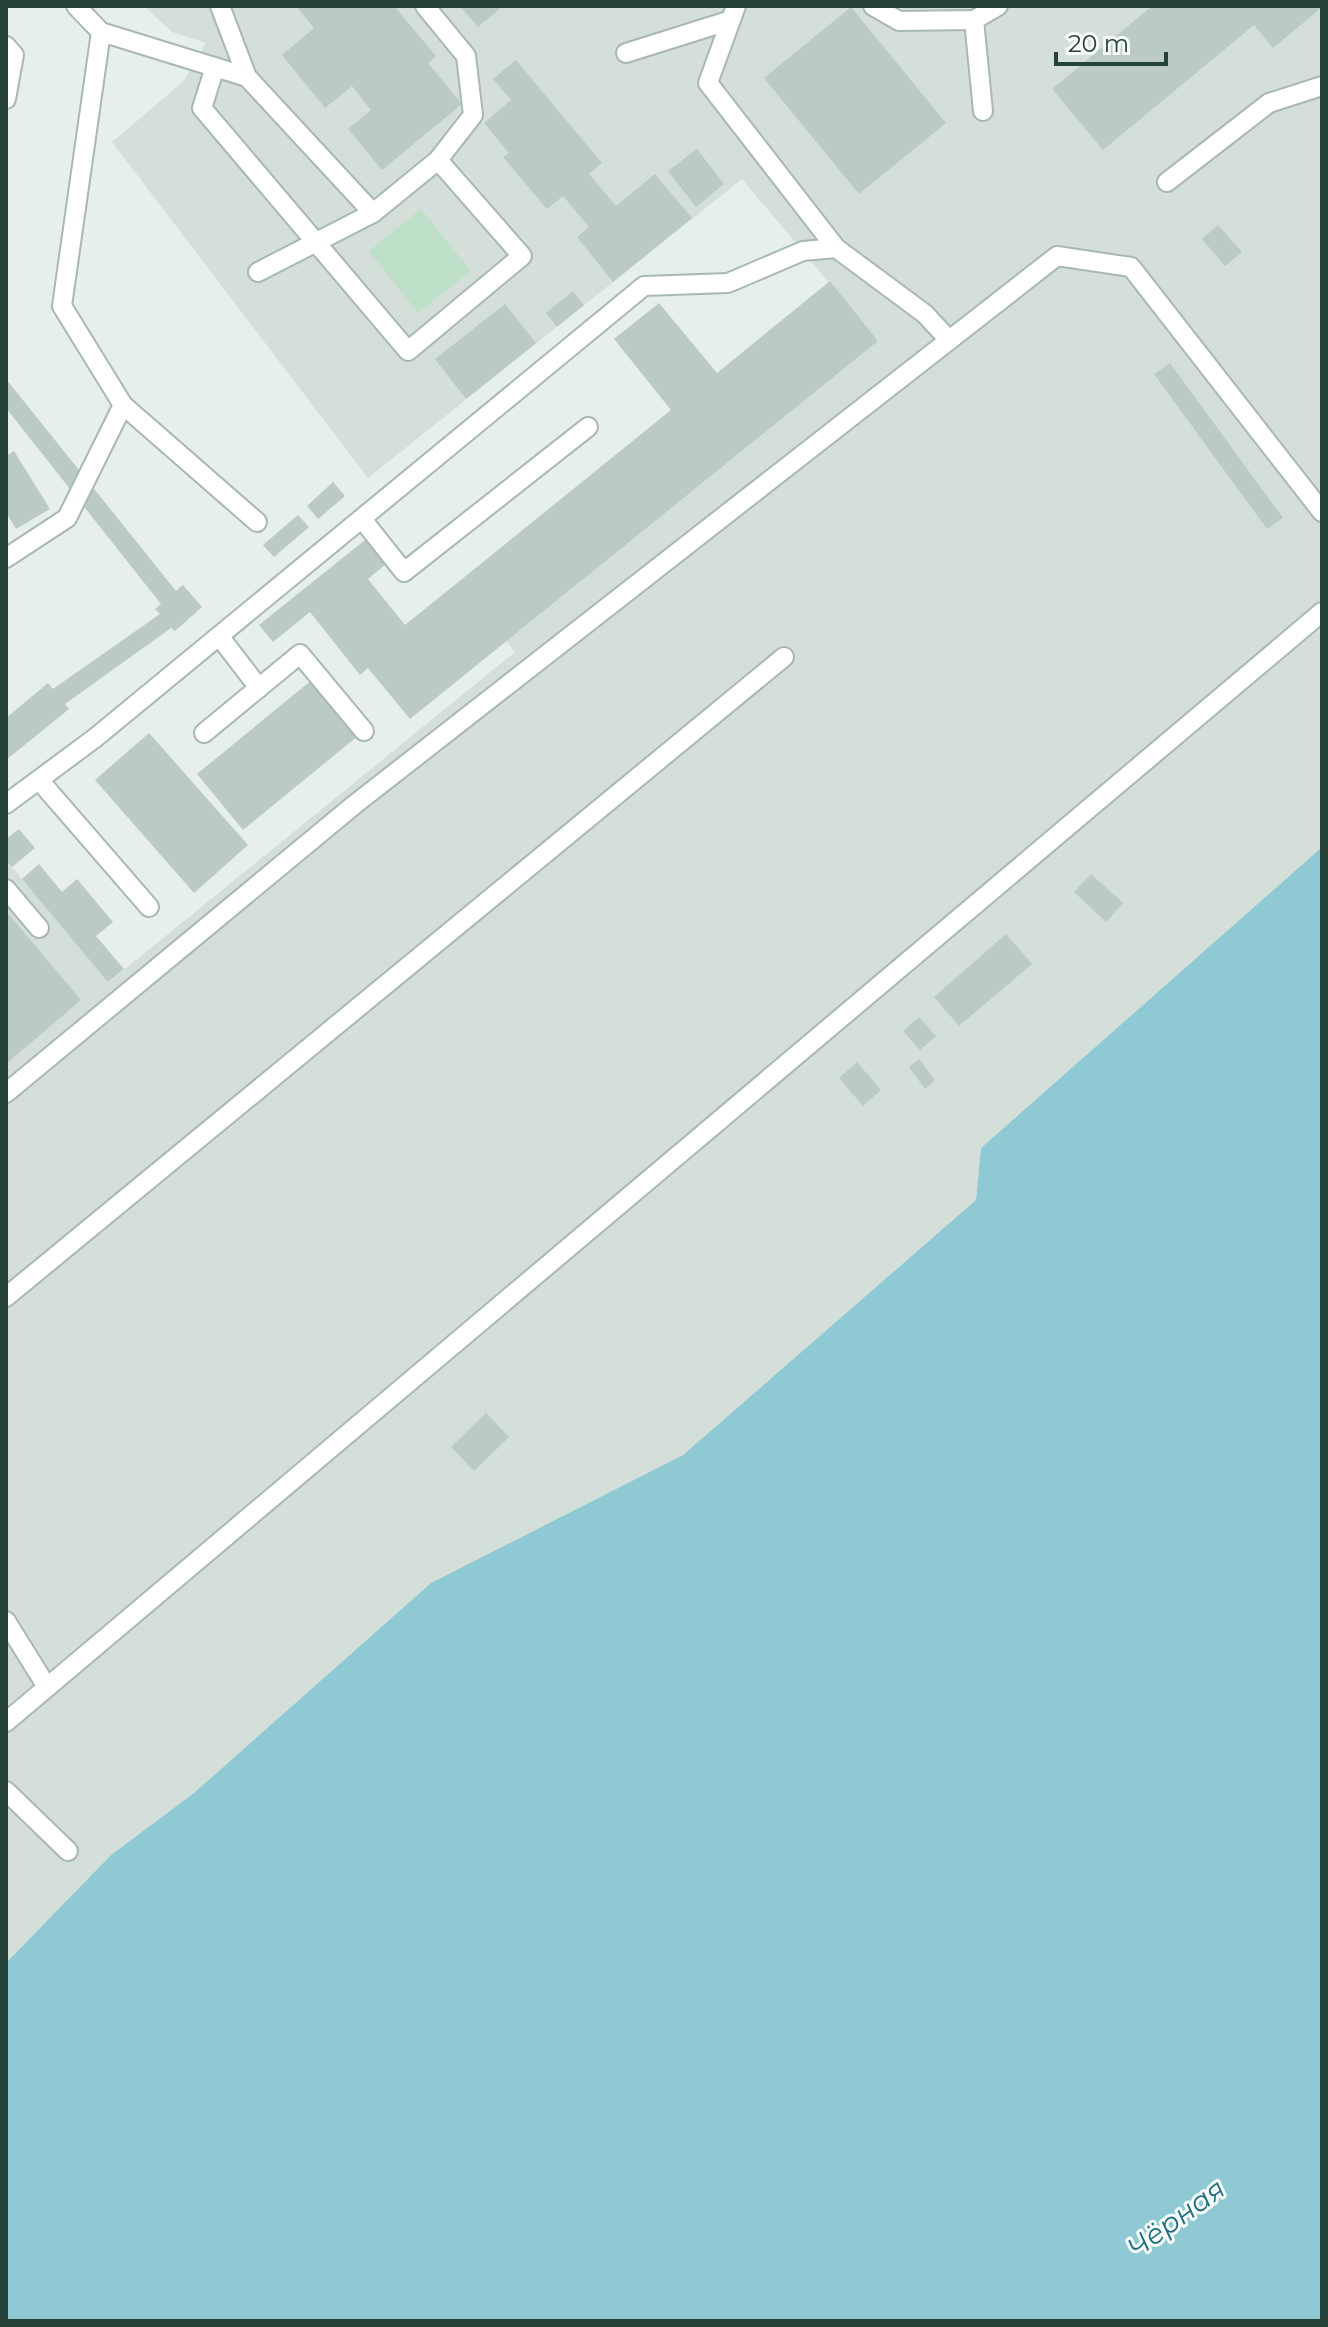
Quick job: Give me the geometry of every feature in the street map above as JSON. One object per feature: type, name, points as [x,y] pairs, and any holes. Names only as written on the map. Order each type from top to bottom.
[{"type":"lane","points":[[76,6],[101,32],[247,77]]},
{"type":"lane","points":[[220,6],[247,77],[373,213]]},
{"type":"lane","points":[[258,272],[373,213],[438,160],[473,115],[466,56],[425,6]]},
{"type":"lane","points":[[873,6],[899,21],[974,20],[998,6]]},
{"type":"lane","points":[[626,53],[734,13]]},
{"type":"lane","points":[[734,13],[708,83],[836,248],[925,314],[949,340]]},
{"type":"lane","points":[[974,20],[983,111]]},
{"type":"lane","points":[[101,32],[62,306],[123,405],[257,522]]},
{"type":"lane","points":[[6,46],[14,55],[6,99]]},
{"type":"lane","points":[[215,67],[202,108],[408,351],[522,256],[438,160]]},
{"type":"lane","points":[[1167,182],[1269,103],[1322,86]]},
{"type":"lane","points":[[6,804],[95,738],[644,286],[728,283],[803,251],[836,248]]},
{"type":"lane","points":[[6,1093],[354,805],[1057,256],[1131,267],[1322,512]]},
{"type":"lane","points":[[6,558],[67,518],[123,405]]},
{"type":"lane","points":[[362,519],[404,572],[588,427]]},
{"type":"lane","points":[[6,1722],[1322,612]]},
{"type":"lane","points":[[219,636],[259,688]]},
{"type":"lane","points":[[204,733],[300,654],[364,731]]},
{"type":"lane","points":[[6,1297],[784,657]]},
{"type":"lane","points":[[39,780],[149,907]]},
{"type":"lane","points":[[6,889],[39,928]]},
{"type":"lane","points":[[6,1621],[47,1687]]},
{"type":"lane","points":[[6,1791],[68,1851]]},
{"type":"shaded area","points":[[144,6],[1322,6],[1322,847],[981,1148],[976,1200],[683,1455],[431,1583],[194,1793],[111,1855],[6,1963],[6,860],[109,982],[515,652],[506,641],[878,341],[742,179],[368,478],[112,142],[183,82],[206,43],[172,32]]},
{"type":"green space","points":[[421,209],[471,271],[418,313],[369,251]]},
{"type":"water","name":"Чёрная","points":[[1322,847],[1322,2321],[6,2321],[6,1963],[111,1855],[194,1793],[431,1583],[683,1455],[976,1200],[981,1148]]},
{"type":"building","points":[[296,6],[394,6],[436,56],[428,63],[462,104],[382,170],[348,129],[371,110],[352,86],[325,108],[282,55],[314,28]]},
{"type":"building","points":[[460,6],[503,6],[478,27]]},
{"type":"building","points":[[1152,6],[1318,6],[1320,9],[1273,48],[1254,25],[1103,150],[1052,89]]},
{"type":"building","points":[[851,7],[946,123],[859,194],[764,78]]},
{"type":"building","points":[[516,60],[602,163],[589,174],[616,206],[655,174],[692,218],[613,282],[577,237],[589,227],[563,196],[547,209],[503,157],[509,153],[484,123],[511,100],[493,79]]},
{"type":"building","points":[[697,149],[724,184],[696,207],[668,171]]},
{"type":"building","points":[[1218,225],[1242,252],[1225,266],[1202,239]]},
{"type":"building","points":[[830,281],[878,341],[410,719],[368,668],[360,675],[310,612],[273,642],[259,625],[365,540],[386,564],[368,579],[405,625],[671,410],[614,339],[659,303],[717,373]]},
{"type":"building","points":[[573,291],[584,305],[557,327],[546,313]]},
{"type":"building","points":[[505,304],[536,343],[466,399],[435,359]]},
{"type":"building","points":[[1170,363],[1283,518],[1267,529],[1154,374]]},
{"type":"building","points":[[6,379],[176,591],[183,585],[202,607],[175,631],[171,628],[65,704],[69,709],[6,760],[6,718],[48,683],[53,689],[160,614],[155,609],[161,604],[6,408]]},
{"type":"building","points":[[14,451],[50,509],[16,529],[6,512],[6,456]]},
{"type":"building","points":[[333,482],[345,496],[318,519],[307,506]]},
{"type":"building","points":[[298,515],[309,527],[274,557],[263,545]]},
{"type":"building","points":[[313,679],[359,735],[243,830],[197,774]]},
{"type":"building","points":[[149,733],[248,845],[194,893],[95,780]]},
{"type":"building","points":[[19,829],[35,848],[12,867],[6,860],[6,839]]},
{"type":"building","points":[[39,864],[62,892],[77,879],[113,922],[96,936],[124,969],[108,982],[22,879]]},
{"type":"building","points":[[1091,874],[1123,903],[1106,922],[1074,892]]},
{"type":"building","points":[[6,911],[81,1000],[6,1064]]},
{"type":"building","points":[[1006,934],[1032,964],[959,1026],[934,997]]},
{"type":"building","points":[[919,1017],[936,1036],[920,1050],[903,1031]]},
{"type":"building","points":[[919,1059],[935,1080],[925,1089],[909,1067]]},
{"type":"building","points":[[857,1062],[881,1090],[863,1106],[839,1078]]},
{"type":"building","points":[[486,1413],[509,1437],[474,1471],[451,1447]]}]
